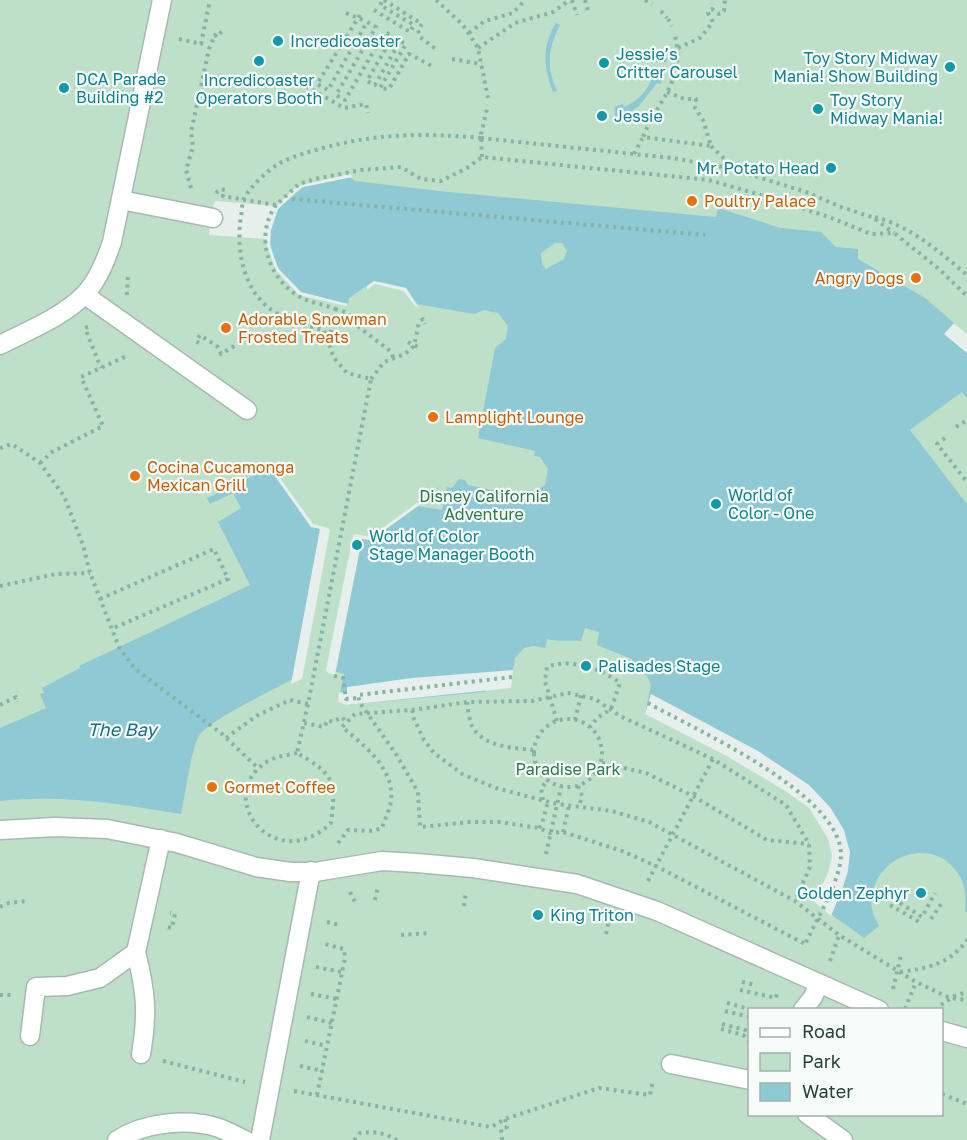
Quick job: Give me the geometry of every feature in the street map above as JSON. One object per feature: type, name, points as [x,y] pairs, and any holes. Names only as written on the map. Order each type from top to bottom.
[{"type":"street","points":[[0,345],[54,317],[85,295],[103,267],[112,242],[162,0]]},
{"type":"street","points":[[121,200],[213,218]]},
{"type":"street","points":[[85,295],[247,410]]},
{"type":"street","points":[[0,830],[55,826],[107,829],[161,839],[255,867],[290,872],[382,861],[473,868],[577,884],[657,911],[875,1008]]},
{"type":"street","points":[[141,1054],[146,1025],[145,987],[136,952],[161,839]]},
{"type":"street","points":[[260,1140],[311,871]]},
{"type":"street","points":[[30,1036],[36,987],[67,986],[100,978],[136,952]]},
{"type":"street","points":[[805,1008],[813,997],[819,983]]},
{"type":"street","points":[[943,1031],[967,1038]]},
{"type":"street","points":[[671,1064],[748,1080]]},
{"type":"street","points":[[810,1116],[843,1140]]},
{"type":"street","points":[[117,1140],[128,1133],[150,1126],[189,1122],[217,1128],[245,1140]]},
{"type":"path","points":[[374,9],[410,32],[414,25],[380,5],[384,0],[422,24],[418,30],[420,37],[437,50]]},
{"type":"path","points":[[436,0],[463,25],[478,48],[488,98]]},
{"type":"path","points":[[469,33],[486,21],[513,13],[525,0]]},
{"type":"path","points":[[478,48],[515,23],[553,12],[571,0],[577,15]]},
{"type":"path","points":[[585,0],[588,11]]},
{"type":"path","points":[[634,154],[675,80],[678,48],[668,18],[645,0]]},
{"type":"path","points":[[678,48],[700,38],[713,22],[708,13],[712,9],[719,14],[724,11],[725,0]]},
{"type":"path","points":[[346,13],[361,16],[317,84],[328,90],[367,22],[376,27],[336,94],[345,100],[385,32],[393,36],[368,81],[375,85],[400,41],[406,44],[380,88],[389,88],[409,54],[434,67]]},
{"type":"path","points":[[197,196],[191,189],[186,170],[193,146],[191,132],[209,49],[215,35],[217,37],[222,31]]},
{"type":"path","points":[[452,59],[482,64]]},
{"type":"path","points":[[656,60],[677,60]]},
{"type":"path","points":[[306,80],[304,85],[344,108],[366,104],[368,113]]},
{"type":"path","points":[[667,92],[684,99],[696,99],[695,108],[703,120],[711,146],[737,171]]},
{"type":"path","points":[[482,157],[482,138],[488,105]]},
{"type":"path","points":[[371,380],[347,373],[334,358],[324,330],[304,326],[267,307],[251,285],[242,265],[239,241],[244,199],[261,178],[278,164],[298,154],[351,140],[408,134],[482,138],[672,158],[737,171],[885,220],[914,234],[967,275]]},
{"type":"path","points":[[643,137],[711,146]]},
{"type":"path","points":[[394,359],[390,351],[355,324],[348,313],[310,302],[295,294],[269,264],[265,236],[271,212],[298,184],[361,170],[401,167],[421,179],[441,181],[482,157],[709,180],[776,199],[871,234],[894,233]]},
{"type":"path","points":[[220,189],[225,190],[224,196],[276,205]]},
{"type":"path","points":[[292,199],[705,235]]},
{"type":"path","points":[[872,217],[939,269],[967,296]]},
{"type":"path","points":[[329,344],[335,309]]},
{"type":"path","points":[[297,753],[371,380],[384,362],[405,354],[416,346],[419,322],[423,320],[425,324]]},
{"type":"path","points":[[205,347],[196,341],[200,335],[218,347],[221,354],[246,339]]},
{"type":"path","points":[[408,342],[416,346]]},
{"type":"path","points":[[40,463],[52,452],[103,426],[81,377],[133,353]]},
{"type":"path","points":[[956,428],[967,420]]},
{"type":"path","points":[[945,438],[937,444],[967,482]]},
{"type":"path","points":[[0,448],[12,444],[40,463],[64,496],[118,647],[134,668],[226,738],[259,769]]},
{"type":"path","points":[[100,599],[214,549],[228,579],[111,629]]},
{"type":"path","points":[[0,586],[56,574],[90,573]]},
{"type":"path","points":[[557,721],[545,681],[547,667],[554,664],[574,663],[611,677],[620,683],[611,709],[597,718],[590,727]]},
{"type":"path","points":[[334,676],[343,678],[346,699],[359,701]]},
{"type":"path","points":[[417,863],[420,827],[418,792],[396,754],[366,713],[358,695],[512,677]]},
{"type":"path","points":[[336,846],[348,830],[373,831],[382,828],[391,804],[388,774],[371,752],[342,727],[355,714],[412,710],[467,702],[532,701],[568,693],[595,699],[620,716],[713,759],[786,805],[809,844],[810,867],[795,901]]},
{"type":"path","points":[[575,720],[581,695]]},
{"type":"path","points":[[0,705],[16,697],[17,702]]},
{"type":"path","points":[[226,738],[258,715],[290,700],[308,704]]},
{"type":"path","points":[[467,702],[472,726],[485,739],[496,745],[533,750]]},
{"type":"path","points":[[648,703],[778,777],[807,797],[827,819],[838,837],[841,858],[836,880],[792,972]]},
{"type":"path","points":[[412,710],[418,729],[434,753],[462,774],[496,788],[545,801],[612,811],[649,822],[795,901],[817,919],[898,972],[950,998],[967,1000]]},
{"type":"path","points":[[304,723],[324,727],[328,720],[333,722],[342,717],[347,723]]},
{"type":"path","points":[[575,720],[590,727],[602,750],[602,763],[596,774],[588,781],[578,786],[561,787],[548,780],[538,770],[533,750],[546,726],[557,721],[575,720]]},
{"type":"path","points":[[297,753],[328,775],[333,789],[331,824],[320,834],[288,843],[266,835],[255,825],[249,814],[246,798],[248,784],[254,772],[268,761],[297,753]]},
{"type":"path","points":[[658,861],[713,759]]},
{"type":"path","points":[[602,763],[646,773],[693,796],[766,840],[809,844]]},
{"type":"path","points":[[539,828],[542,824],[545,801],[541,788],[548,780]]},
{"type":"path","points":[[578,786],[582,796],[579,807]]},
{"type":"path","points":[[552,828],[561,787]]},
{"type":"path","points":[[563,832],[569,805]]},
{"type":"path","points":[[420,827],[470,822],[499,822],[539,828],[550,833],[563,832],[622,851],[656,866],[805,944]]},
{"type":"path","points":[[900,903],[922,916],[935,893]]},
{"type":"path","points":[[464,906],[466,896]]},
{"type":"path","points":[[0,907],[9,903],[26,901]]},
{"type":"path","points":[[931,919],[941,904]]},
{"type":"path","points":[[890,905],[921,923]]},
{"type":"path","points":[[606,933],[609,923]]},
{"type":"path","points":[[401,935],[429,933]]},
{"type":"path","points":[[898,972],[929,968],[959,951],[967,940]]},
{"type":"path","points":[[317,1095],[344,965],[344,949]]},
{"type":"path","points":[[942,953],[946,959]]},
{"type":"path","points":[[898,972],[901,955]]},
{"type":"path","points":[[742,982],[760,986]]},
{"type":"path","points":[[905,1008],[916,982]]},
{"type":"path","points":[[740,990],[776,998],[778,990],[769,988]]},
{"type":"path","points":[[937,1008],[950,998],[967,992]]},
{"type":"path","points":[[727,1003],[748,1009]]},
{"type":"path","points":[[725,1011],[748,1017]]},
{"type":"path","points":[[722,1024],[748,1032]]},
{"type":"path","points":[[721,1029],[743,1035],[748,1041]]},
{"type":"path","points":[[141,1054],[210,1073]]},
{"type":"path","points":[[325,1097],[491,1127],[505,1119],[599,1088],[650,1095],[657,1062],[671,1064]]},
{"type":"path","points":[[303,1067],[322,1071]]},
{"type":"path","points":[[943,1094],[967,1104]]},
{"type":"path","points":[[502,1140],[501,1129],[507,1127],[505,1119]]},
{"type":"path","points":[[354,1140],[360,1133],[381,1133],[397,1140]]},
{"type":"path","points":[[377,1140],[381,1133]]},
{"type":"green space","name":"Disney California Adventure","points":[[0,0],[967,0],[967,1140],[0,1140]]},
{"type":"water","points":[[556,23],[560,25],[550,58],[551,74],[557,91],[553,92],[546,66],[546,49]]},
{"type":"water","points":[[654,71],[664,73],[661,84],[657,83],[639,106],[624,116],[625,119],[616,120],[614,107],[623,104],[624,107],[639,97],[650,83]]},
{"type":"water","points":[[350,177],[355,181],[439,191],[716,217],[718,208],[781,228],[821,232],[836,247],[858,249],[858,259],[925,298],[967,334],[967,398],[962,392],[910,430],[967,504],[967,912],[965,912],[964,889],[961,880],[950,864],[940,857],[916,853],[893,862],[883,871],[872,891],[871,898],[871,905],[879,926],[864,938],[814,902],[827,875],[832,856],[828,839],[809,808],[728,757],[645,714],[651,685],[647,676],[631,667],[632,659],[597,645],[599,632],[585,628],[581,641],[547,639],[545,648],[534,646],[524,648],[515,658],[513,670],[484,692],[346,705],[338,702],[344,674],[329,670],[356,537],[371,540],[418,506],[442,510],[447,487],[452,488],[459,479],[465,480],[468,485],[525,497],[527,490],[535,491],[545,485],[548,469],[540,457],[534,456],[535,451],[478,438],[495,348],[506,339],[508,326],[498,313],[484,310],[474,314],[417,304],[406,288],[374,281],[349,298],[348,304],[301,293],[288,283],[278,268],[270,244],[270,236],[215,204],[278,209],[303,187]],"holes":[[[555,243],[562,243],[567,251],[564,259],[546,269],[542,264],[541,253]]]},
{"type":"water","name":"The Bay","points":[[272,463],[272,472],[311,526],[327,531],[299,679],[291,680],[242,706],[215,722],[199,736],[191,762],[181,814],[68,799],[0,801],[0,728],[46,708],[40,694],[44,693],[42,688],[80,668],[79,666],[250,585],[218,522],[241,508],[233,493],[210,504],[207,498],[263,471],[261,466]]},
{"type":"pier","points":[[350,174],[353,177],[303,187],[296,192],[278,209],[271,230],[270,245],[278,268],[301,292],[348,304],[346,306],[299,295],[276,270],[267,246],[267,239],[209,235],[215,201],[277,206],[294,189],[302,185]]},
{"type":"pier","points":[[374,281],[406,288],[419,308],[404,291],[375,284],[367,290],[367,286]]},
{"type":"pier","points":[[954,323],[967,334],[967,353],[944,334]]},
{"type":"pier","points":[[272,463],[275,464],[275,471],[313,524],[330,530],[302,679],[291,684],[320,529],[311,527],[272,472]]},
{"type":"pier","points":[[417,503],[422,503],[371,540],[362,539],[335,675],[328,673],[326,670],[353,536],[356,534],[370,537]]},
{"type":"pier","points":[[513,670],[511,688],[346,705],[338,702],[339,692],[347,693],[347,687],[412,678]]},
{"type":"pier","points":[[651,694],[758,751],[809,785],[830,807],[844,830],[850,852],[848,871],[831,916],[814,902],[827,875],[832,856],[828,839],[809,808],[728,757],[645,714]]},
{"type":"place","name":"Incredicoaster","points":[[278,41]]},
{"type":"place","name":"Incredicoaster Operators Booth","points":[[259,61]]},
{"type":"place","name":"Jessie’s Critter Carousel","points":[[604,63]]},
{"type":"place","name":"Toy Story Midway Mania! Show Building","points":[[950,67]]},
{"type":"place","name":"DCA Parade Building #2","points":[[64,88]]},
{"type":"place","name":"Toy Story Midway Mania!","points":[[818,109]]},
{"type":"place","name":"Jessie","points":[[602,116]]},
{"type":"place","name":"Mr. Potato Head","points":[[831,168]]},
{"type":"place","name":"Poultry Palace","points":[[692,201]]},
{"type":"place","name":"Angry Dogs","points":[[916,278]]},
{"type":"place","name":"Adorable Snowman Frosted Treats","points":[[226,328]]},
{"type":"place","name":"Lamplight Lounge","points":[[433,417]]},
{"type":"place","name":"Cocina Cucamonga Mexican Grill","points":[[135,476]]},
{"type":"place","name":"World of Color - One","points":[[716,504]]},
{"type":"place","name":"World of Color Stage Manager Booth","points":[[357,545]]},
{"type":"place","name":"Palisades Stage","points":[[586,666]]},
{"type":"place","name":"Gormet Coffee","points":[[212,787]]},
{"type":"place","name":"Golden Zephyr","points":[[921,893]]},
{"type":"place","name":"King Triton","points":[[538,915]]},
{"type":"park label","name":"Paradise Park","points":[[568,769]]}]
